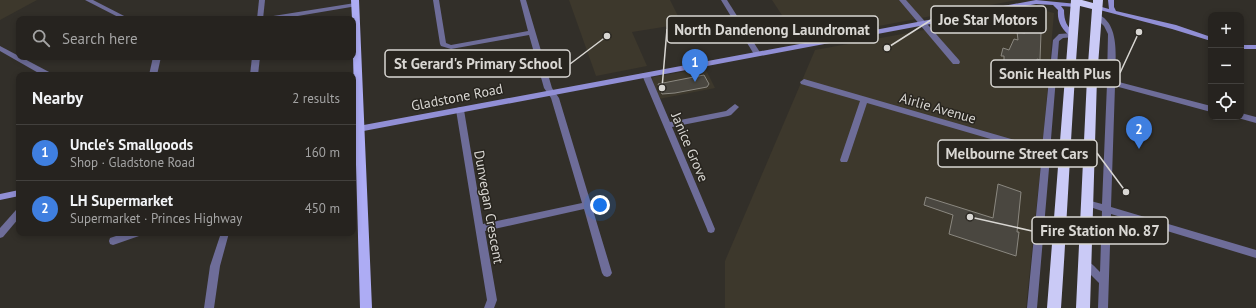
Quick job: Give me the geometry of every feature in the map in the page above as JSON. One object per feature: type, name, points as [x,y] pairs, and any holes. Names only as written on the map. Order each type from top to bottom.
[{"type":"highway","points":[[1054,308],[1074,2],[1097,8],[1092,78],[1083,308]]},
{"type":"main road","points":[[1111,0],[1111,7],[1114,12]]},
{"type":"main road","name":"Gladstone Road","points":[[357,129],[1040,1],[1054,3],[1074,2]]},
{"type":"main road","points":[[355,2],[355,16]]},
{"type":"main road","points":[[1054,3],[1060,9],[1061,25],[1073,35]]},
{"type":"main road","points":[[1097,8],[1174,27],[1208,38]]},
{"type":"main road","points":[[1244,47],[1256,47]]},
{"type":"main road","points":[[356,60],[357,129],[366,308]]},
{"type":"main road","points":[[0,197],[16,194]]},
{"type":"street","points":[[88,0],[121,16]]},
{"type":"street","points":[[260,16],[262,0]]},
{"type":"street","points":[[436,0],[443,44],[451,47],[532,32]]},
{"type":"street","points":[[523,0],[548,88],[555,98],[607,273]]},
{"type":"street","points":[[724,0],[757,54]]},
{"type":"street","points":[[902,0],[956,62]]},
{"type":"street","points":[[283,16],[355,2]]},
{"type":"street","points":[[1097,8],[1108,25],[1110,32],[1111,83],[1103,308]]},
{"type":"street","points":[[1032,308],[1045,152],[1057,39],[1061,36],[1073,35]]},
{"type":"street","points":[[0,48],[16,57]]},
{"type":"street","points":[[21,60],[43,72]]},
{"type":"street","points":[[154,72],[156,60]]},
{"type":"street","points":[[254,72],[256,60]]},
{"type":"street","name":"Janice Grove","points":[[646,75],[710,229]]},
{"type":"street","points":[[1092,78],[1208,108]]},
{"type":"street","name":"Airlie Avenue","points":[[804,82],[1065,158]]},
{"type":"street","points":[[844,160],[864,100]]},
{"type":"street","points":[[667,125],[728,113],[735,107]]},
{"type":"street","name":"Dunvegan Crescent","points":[[460,110],[492,300],[489,308]]},
{"type":"street","points":[[1244,117],[1256,120]]},
{"type":"street","points":[[1087,202],[1256,254]]},
{"type":"street","points":[[480,228],[587,205]]},
{"type":"street","points":[[0,234],[16,215]]},
{"type":"street","points":[[113,241],[127,236]]},
{"type":"street","points":[[209,308],[215,266],[224,236]]},
{"type":"street","points":[[1085,264],[1104,282]]},
{"type":"shaded area","points":[[0,0],[37,0],[0,20]]},
{"type":"shaded area","points":[[569,0],[670,0],[682,24],[632,32],[647,66],[596,76]]},
{"type":"shaded area","points":[[772,0],[1017,0],[799,41]]},
{"type":"shaded area","points":[[1039,9],[1054,13],[1042,154],[1026,308],[725,308],[725,261],[815,50]]},
{"type":"shaded area","points":[[705,68],[715,88],[659,99],[652,79],[654,77]]},
{"type":"building","points":[[1025,30],[1041,33],[1040,60],[1037,59],[1038,70],[1023,67],[1024,70],[1004,66],[1004,56],[1001,56],[1003,48],[1009,50],[1014,39],[1018,40],[1017,32],[1025,33]]},
{"type":"building","points":[[704,75],[709,84],[707,87],[662,94],[658,84]]},
{"type":"building","points":[[998,184],[1021,192],[1016,256],[949,234],[953,215],[924,205],[926,197],[993,218]]},
{"type":"place","name":"Sonic Health Plus","points":[[1139,32]]},
{"type":"place","name":"St Gerard's Primary School","points":[[607,36]]},
{"type":"place","name":"Joe Star Motors","points":[[887,48]]},
{"type":"place","name":"Uncle's Smallgoods","points":[[695,82]]},
{"type":"place","name":"North Dandenong Laundromat","points":[[662,88]]},
{"type":"place","name":"LH Supermarket","points":[[1139,149]]},
{"type":"place","name":"Melbourne Street Cars","points":[[1126,192]]},
{"type":"place","name":"Fire Station No. 87","points":[[970,217]]}]
